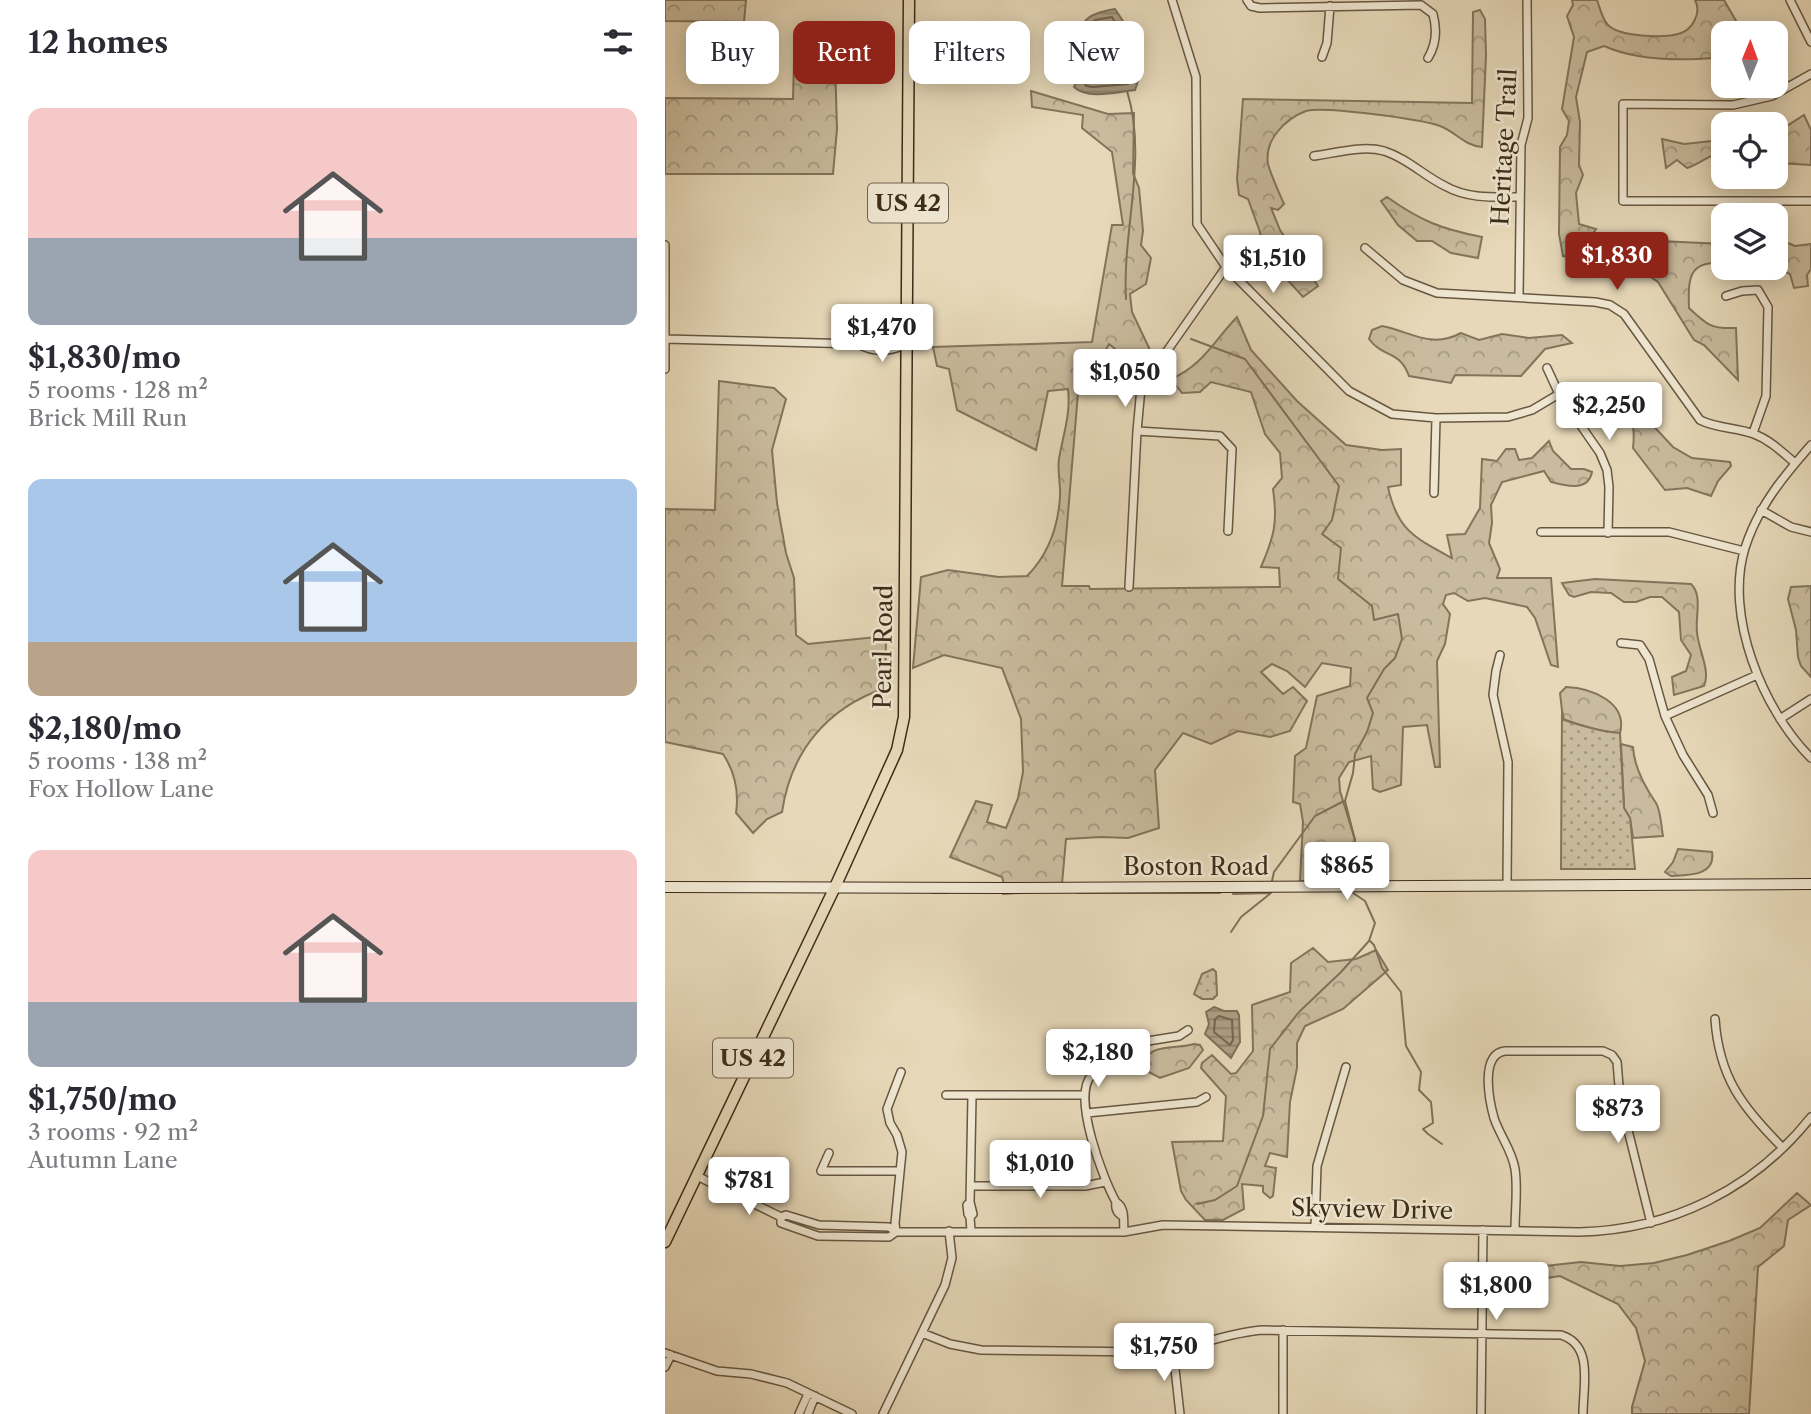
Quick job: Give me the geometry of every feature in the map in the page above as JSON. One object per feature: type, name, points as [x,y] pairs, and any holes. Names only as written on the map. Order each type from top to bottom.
[{"type":"main road","name":"Pearl Road","points":[[665,1242],[835,887],[897,750],[904,717],[909,0]]},
{"type":"street","points":[[1172,0],[1196,77],[1197,224],[1226,267],[1349,391],[1392,414],[1436,418],[1508,417],[1532,410],[1559,394]]},
{"type":"street","points":[[1247,0],[1251,6],[1260,8],[1421,5],[1433,14],[1436,24],[1434,49],[1428,58]]},
{"type":"street","name":"Heritage Trail","points":[[1519,296],[1521,145],[1528,118],[1527,0]]},
{"type":"street","points":[[1790,0],[1811,42]]},
{"type":"street","points":[[1322,57],[1327,43],[1330,6]]},
{"type":"street","points":[[1811,75],[1772,96],[1754,102],[1733,105],[1623,104],[1623,201],[1811,201]]},
{"type":"street","points":[[1314,156],[1357,149],[1382,150],[1462,194],[1519,197]]},
{"type":"street","points":[[665,245],[665,369]]},
{"type":"street","points":[[1365,248],[1403,280],[1437,293],[1461,296],[1519,296],[1610,305],[1624,314],[1700,419],[1713,426],[1753,433],[1771,443],[1795,463]]},
{"type":"street","points":[[1129,587],[1141,388],[1226,267]]},
{"type":"street","points":[[1726,296],[1742,290],[1758,290],[1768,307],[1766,396],[1753,433]]},
{"type":"street","points":[[665,339],[858,344],[869,340],[893,340],[907,343]]},
{"type":"street","points":[[1547,368],[1559,394],[1599,453],[1607,470],[1608,533]]},
{"type":"street","points":[[1434,494],[1436,418]]},
{"type":"street","points":[[1137,431],[1220,436],[1232,449],[1228,531]]},
{"type":"street","points":[[1811,445],[1776,487],[1761,510],[1744,551],[1741,586],[1743,618],[1757,675],[1780,719],[1811,758]]},
{"type":"street","points":[[1761,510],[1791,527],[1811,532]]},
{"type":"street","points":[[1541,532],[1669,532],[1744,551]]},
{"type":"street","points":[[1621,643],[1640,645],[1649,659],[1665,716],[1683,755],[1708,795],[1713,813]]},
{"type":"street","points":[[1500,655],[1493,695],[1508,762],[1507,886]]},
{"type":"street","points":[[1665,716],[1757,675]]},
{"type":"street","points":[[1780,719],[1811,699]]},
{"type":"street","name":"Boston Road","points":[[665,887],[1811,884]]},
{"type":"street","points":[[1715,1019],[1719,1049],[1732,1087],[1753,1118],[1783,1148]]},
{"type":"street","points":[[1124,1232],[1121,1205],[1116,1202],[1105,1182],[1087,1113],[1083,1095],[1086,1081],[1131,1055],[1149,1041],[1179,1036],[1188,1030]]},
{"type":"street","points":[[1515,1230],[1515,1169],[1492,1107],[1489,1065],[1492,1056],[1505,1051],[1603,1051],[1614,1057],[1618,1068],[1620,1098],[1651,1223]]},
{"type":"street","points":[[1315,1227],[1317,1166],[1346,1068]]},
{"type":"street","points":[[896,1232],[900,1145],[887,1109],[901,1072]]},
{"type":"street","points":[[946,1095],[1083,1095]]},
{"type":"street","points":[[971,1231],[967,1205],[970,1202],[972,1186],[972,1096]]},
{"type":"street","points":[[1087,1113],[1188,1103],[1206,1097]]},
{"type":"street","name":"Skyview Drive","points":[[697,1176],[781,1217],[782,1223],[818,1236],[889,1237],[896,1232],[949,1231],[1124,1232],[1163,1225],[1587,1231],[1651,1223],[1693,1208],[1729,1190],[1783,1148],[1811,1116]]},
{"type":"street","points":[[829,1153],[821,1171],[899,1171]]},
{"type":"street","points":[[972,1186],[1085,1186],[1105,1182]]},
{"type":"street","points":[[1481,1414],[1483,1230]]},
{"type":"street","points":[[883,1414],[941,1294],[952,1258],[949,1231]]},
{"type":"street","points":[[1283,1330],[1283,1414]]},
{"type":"street","points":[[922,1333],[950,1344],[981,1350],[1173,1350],[1233,1333],[1283,1330],[1561,1335],[1578,1345],[1584,1364],[1583,1414]]},
{"type":"street","points":[[1173,1350],[1180,1414]]},
{"type":"street","points":[[665,1367],[668,1354],[717,1371],[751,1374],[787,1383],[852,1414]]},
{"type":"street","points":[[799,1414],[811,1395]]},
{"type":"street","points":[[808,1414],[811,1395]]},
{"type":"green space","points":[[665,0],[746,0],[744,21],[665,21]]},
{"type":"green space","points":[[1572,0],[1597,0],[1608,25],[1631,34],[1662,36],[1683,32],[1696,16],[1695,0],[1724,0],[1736,21],[1711,21],[1711,58],[1648,58],[1604,46],[1587,52],[1576,97],[1580,122],[1579,165],[1583,175],[1576,193],[1579,224],[1596,229],[1588,241],[1595,250],[1605,250],[1614,245],[1631,247],[1659,241],[1711,243],[1711,263],[1697,268],[1690,280],[1689,308],[1710,325],[1736,328],[1738,380],[1704,345],[1694,340],[1658,282],[1624,259],[1610,263],[1563,256],[1559,234],[1560,147],[1567,135],[1569,121],[1562,109],[1574,37],[1567,16],[1573,5]]},
{"type":"green space","points":[[1480,10],[1485,19],[1486,55],[1482,147],[1429,123],[1331,110],[1306,111],[1298,115],[1284,125],[1273,139],[1269,147],[1268,164],[1284,204],[1278,210],[1271,208],[1280,230],[1318,286],[1303,297],[1264,254],[1260,232],[1248,199],[1239,195],[1237,179],[1243,99],[1472,103],[1473,12]]},
{"type":"green space","points":[[793,84],[836,84],[837,129],[833,174],[665,174],[665,98],[793,99]]},
{"type":"green space","points":[[1031,91],[1108,114],[1134,113],[1133,173],[1139,188],[1143,231],[1141,245],[1151,258],[1146,284],[1130,294],[1132,312],[1150,350],[1149,359],[1127,358],[1109,344],[1096,368],[1080,369],[1062,586],[1089,586],[1090,589],[1280,587],[1279,568],[1261,567],[1274,529],[1273,489],[1282,478],[1280,453],[1265,434],[1251,392],[1211,382],[1200,392],[1182,393],[1171,379],[1200,360],[1237,317],[1251,350],[1297,401],[1346,445],[1382,450],[1401,449],[1401,485],[1388,487],[1397,513],[1409,531],[1452,558],[1447,535],[1465,534],[1480,508],[1482,459],[1497,461],[1506,449],[1515,449],[1519,460],[1532,458],[1549,441],[1553,451],[1571,469],[1592,472],[1586,483],[1576,486],[1551,482],[1544,471],[1502,482],[1491,505],[1489,543],[1500,569],[1497,578],[1551,578],[1558,667],[1551,665],[1535,618],[1527,607],[1485,598],[1468,601],[1454,593],[1446,595],[1443,604],[1450,614],[1445,644],[1437,661],[1440,767],[1435,767],[1427,725],[1403,727],[1401,785],[1380,792],[1373,789],[1371,756],[1349,762],[1339,778],[1340,791],[1355,840],[1353,883],[1300,881],[1303,822],[1300,804],[1293,802],[1295,756],[1306,748],[1317,696],[1350,686],[1351,668],[1322,663],[1305,687],[1287,671],[1272,664],[1261,672],[1283,694],[1293,687],[1307,701],[1290,731],[1270,737],[1238,731],[1211,744],[1183,733],[1155,770],[1159,828],[1128,838],[1066,839],[1062,884],[1004,884],[1002,877],[950,857],[976,801],[992,805],[987,822],[1006,828],[1018,798],[1023,772],[1021,719],[1002,668],[944,655],[913,668],[921,577],[948,570],[999,577],[1027,576],[1034,568],[1051,540],[1057,519],[1059,464],[1069,398],[1068,389],[1048,391],[1036,450],[957,410],[949,369],[937,366],[933,347],[1092,342],[1112,225],[1123,225],[1112,152],[1082,128],[1083,115],[1032,107]]},
{"type":"green space","points":[[1804,115],[1811,130],[1811,165],[1788,164],[1788,125]]},
{"type":"green space","points":[[1662,139],[1684,144],[1711,141],[1711,156],[1687,168],[1677,160],[1666,168]]},
{"type":"green space","points":[[1387,197],[1432,223],[1482,237],[1478,258],[1451,253],[1432,241],[1417,241],[1398,225],[1381,201]]},
{"type":"green space","points":[[1788,243],[1795,246],[1811,244],[1808,286],[1794,288],[1790,274]]},
{"type":"green space","points":[[1382,326],[1421,338],[1440,340],[1461,333],[1479,340],[1502,334],[1529,338],[1562,335],[1572,343],[1545,349],[1521,376],[1455,375],[1451,383],[1409,376],[1401,362],[1369,339],[1372,330]]},
{"type":"green space","points":[[719,381],[774,388],[786,399],[772,450],[777,503],[786,553],[794,578],[796,635],[808,644],[886,636],[885,688],[846,707],[815,735],[794,770],[782,812],[767,819],[753,833],[736,813],[735,782],[723,754],[665,742],[665,509],[715,510]]},
{"type":"green space","points":[[1617,387],[1673,447],[1692,458],[1730,462],[1731,466],[1718,481],[1711,496],[1687,488],[1665,490],[1633,448],[1634,431],[1631,420],[1613,399]]},
{"type":"green space","points":[[1595,579],[1691,584],[1698,600],[1697,632],[1706,674],[1704,686],[1674,695],[1672,677],[1686,671],[1691,655],[1681,640],[1679,612],[1662,597],[1624,602],[1611,593],[1591,592],[1574,597],[1569,595],[1562,583]]},
{"type":"green space","points":[[1811,586],[1811,677],[1801,666],[1798,657],[1796,630],[1788,599],[1791,587]]},
{"type":"green space","points":[[1566,687],[1586,690],[1613,705],[1621,722],[1620,733],[1563,719],[1560,693]]},
{"type":"green space","points":[[1562,711],[1564,720],[1620,733],[1624,808],[1630,818],[1635,869],[1561,869]]},
{"type":"green space","points":[[1621,744],[1633,747],[1635,762],[1658,806],[1663,836],[1633,838],[1630,818],[1624,808]]},
{"type":"green space","points":[[1678,849],[1712,852],[1710,866],[1699,873],[1671,876],[1665,872]]},
{"type":"green space","points":[[1313,948],[1328,962],[1356,959],[1376,950],[1388,970],[1343,1009],[1305,1026],[1297,1043],[1297,1068],[1290,1102],[1287,1157],[1270,1153],[1265,1166],[1276,1168],[1273,1196],[1270,1198],[1263,1192],[1263,1186],[1242,1184],[1244,1209],[1223,1220],[1205,1220],[1181,1191],[1172,1142],[1223,1141],[1226,1096],[1201,1068],[1202,1063],[1212,1055],[1231,1074],[1236,1073],[1253,1051],[1252,1005],[1290,992],[1291,963]]},
{"type":"green space","points":[[1213,969],[1216,972],[1217,995],[1213,999],[1202,999],[1194,994],[1202,974]]},
{"type":"green space","points":[[1200,1045],[1203,1050],[1189,1068],[1160,1078],[1145,1070],[1145,1061],[1155,1051]]},
{"type":"green space","points":[[1797,1193],[1811,1205],[1788,1220],[1784,1246],[1758,1267],[1749,1414],[1632,1414],[1645,1361],[1636,1328],[1618,1304],[1560,1276],[1518,1282],[1517,1269],[1581,1262],[1620,1266],[1654,1263],[1687,1255],[1760,1228]]},
{"type":"water","points":[[1115,9],[1123,21],[1086,21],[1101,12]]},
{"type":"water","points":[[1075,84],[1137,84],[1135,90],[1103,94],[1087,93],[1074,87]]},
{"type":"water","points":[[1214,1007],[1224,1011],[1237,1011],[1239,1015],[1240,1042],[1231,1058],[1205,1034],[1209,1024],[1206,1012]]},
{"type":"waterway","points":[[1126,299],[1127,247],[1135,168],[1133,116],[1127,91]]},
{"type":"waterway","points":[[1191,339],[1245,359],[1339,486],[1332,520],[1322,534],[1341,548],[1338,579],[1372,606],[1374,620],[1398,614],[1402,639],[1395,658],[1384,669],[1367,698],[1373,713],[1367,732],[1355,754],[1345,801],[1355,840],[1353,882]]},
{"type":"waterway","points":[[1272,881],[1274,872],[1315,816],[1344,801]]},
{"type":"waterway","points":[[932,893],[948,893]]},
{"type":"waterway","points":[[1003,894],[1020,893]]},
{"type":"waterway","points":[[1077,893],[1220,893]]},
{"type":"waterway","points":[[1233,894],[1270,893]]},
{"type":"waterway","points":[[1231,932],[1241,917],[1271,893]]},
{"type":"waterway","points":[[1197,1204],[1215,1200],[1237,1186],[1263,1116],[1270,1049],[1299,1012],[1369,941],[1375,923],[1365,901],[1353,893]]},
{"type":"waterway","points":[[1370,941],[1382,968],[1401,992],[1406,1046],[1421,1072],[1419,1090],[1431,1102],[1433,1123],[1423,1129],[1442,1144]]}]
